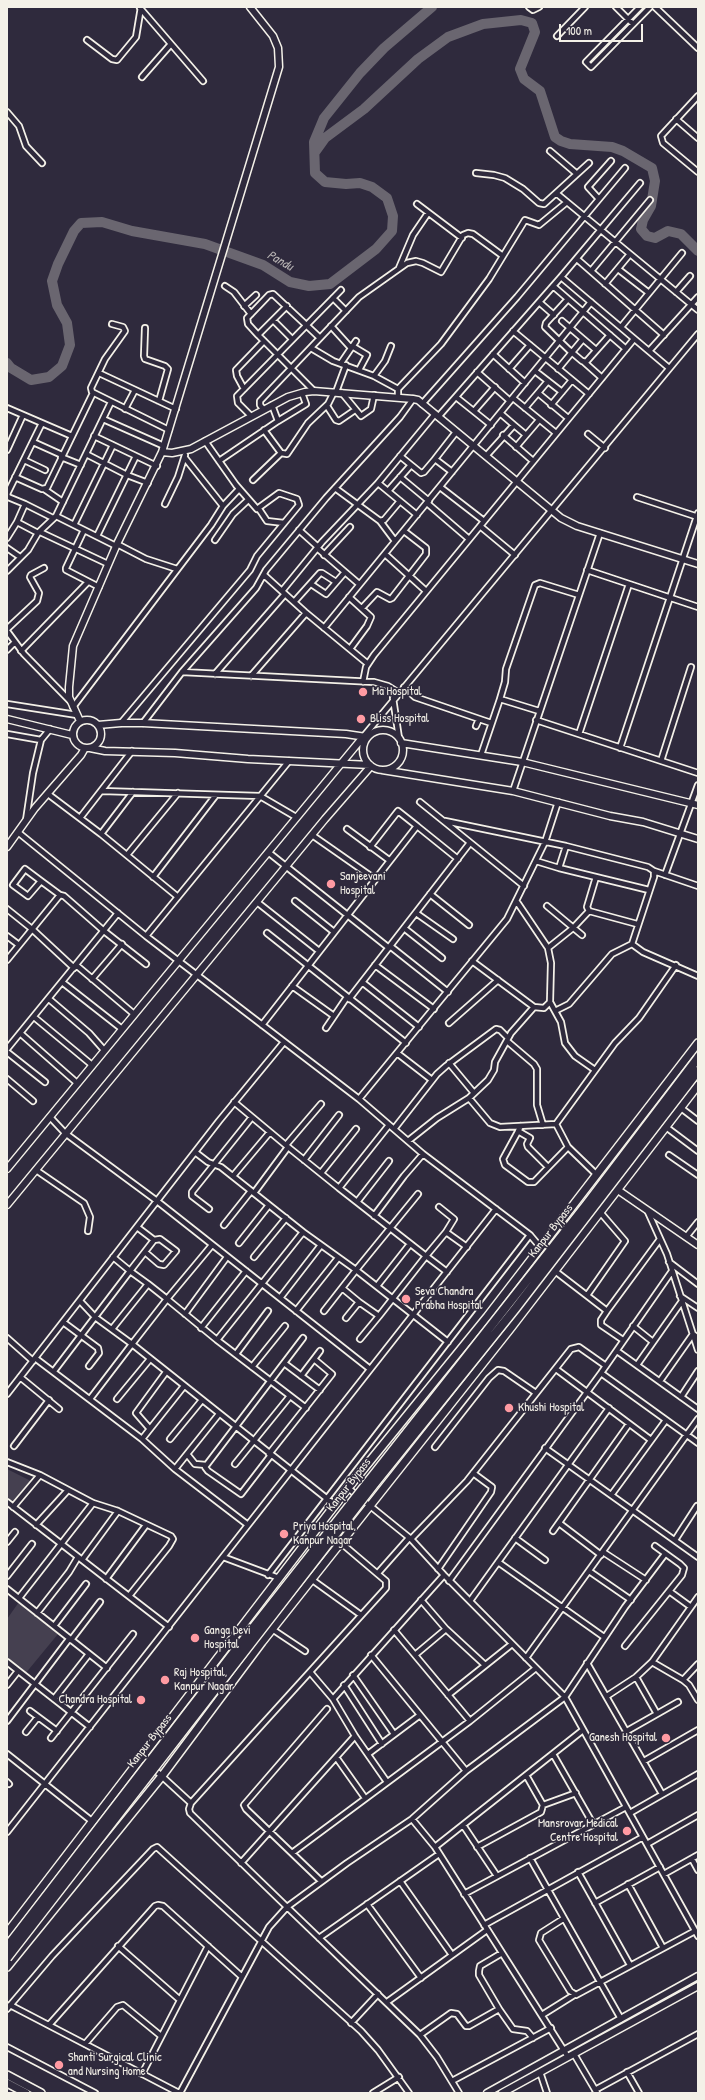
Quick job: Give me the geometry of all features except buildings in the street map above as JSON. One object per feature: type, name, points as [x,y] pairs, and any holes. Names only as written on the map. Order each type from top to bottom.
[{"type":"highway","name":"Kanpur Bypass","points":[[7,1947],[251,1629],[573,1222],[698,1058]]},
{"type":"highway","name":"Kanpur Bypass","points":[[7,1958],[370,1489],[510,1315],[698,1071]]},
{"type":"main road","points":[[7,1932],[93,1822],[348,1488],[429,1390],[541,1248],[698,1043]]},
{"type":"main road","points":[[7,1968],[162,1776],[272,1629],[368,1505],[556,1271],[680,1108],[698,1087]]},
{"type":"main road","points":[[7,2075],[17,2088],[41,2093]]},
{"type":"main road","points":[[7,2083],[26,2093]]},
{"type":"street","points":[[87,40],[112,59],[117,60],[136,37],[140,7]]},
{"type":"street","points":[[140,7],[203,81]]},
{"type":"street","points":[[250,7],[273,36],[278,48],[279,67],[234,222],[163,449],[108,564],[73,646],[69,677],[72,704],[78,718],[72,734],[75,743],[87,748],[104,751],[132,751],[288,762],[371,766],[382,770],[513,791],[698,839]]},
{"type":"street","points":[[529,7],[533,10],[538,7]]},
{"type":"street","points":[[557,36],[585,7]]},
{"type":"street","points":[[616,7],[633,24]]},
{"type":"street","points":[[640,7],[586,62],[591,67],[650,7]]},
{"type":"street","points":[[655,7],[698,48]]},
{"type":"street","points":[[142,77],[171,44]]},
{"type":"street","points":[[698,96],[663,132],[662,139],[698,172]]},
{"type":"street","points":[[7,112],[19,126],[26,146],[42,163]]},
{"type":"street","points":[[676,119],[698,138]]},
{"type":"street","points":[[550,150],[577,174]]},
{"type":"street","points":[[600,199],[588,187],[611,161]]},
{"type":"street","points":[[476,173],[505,178],[542,204],[546,203],[589,163]]},
{"type":"street","points":[[422,404],[585,217],[625,168]]},
{"type":"street","points":[[215,674],[283,593],[317,548],[378,483],[436,416],[456,397],[577,259],[640,182]]},
{"type":"street","points":[[556,193],[698,310]]},
{"type":"street","points":[[591,271],[650,200]]},
{"type":"street","points":[[398,397],[398,389],[441,344],[489,279],[525,220],[539,225],[567,202]]},
{"type":"street","points":[[417,204],[462,238]]},
{"type":"street","points":[[399,268],[413,235],[428,213]]},
{"type":"street","points":[[264,410],[260,405],[260,401],[331,326],[364,292],[399,268],[407,263],[416,261],[428,264],[441,272],[465,233],[471,233],[503,256]]},
{"type":"street","points":[[621,327],[682,253]]},
{"type":"street","points":[[605,284],[630,254]]},
{"type":"street","points":[[577,259],[664,335]]},
{"type":"street","points":[[618,269],[649,293]]},
{"type":"street","points":[[676,292],[690,276]]},
{"type":"street","points":[[561,277],[669,368]]},
{"type":"street","points":[[225,286],[234,292],[251,314]]},
{"type":"street","points":[[553,286],[626,349]]},
{"type":"street","points":[[251,416],[236,401],[237,396],[341,290]]},
{"type":"street","points":[[314,391],[258,335],[247,322],[247,318],[271,294],[275,295],[320,338]]},
{"type":"street","points":[[244,306],[256,295]]},
{"type":"street","points":[[649,351],[698,297]]},
{"type":"street","points":[[333,298],[346,311]]},
{"type":"street","points":[[568,299],[545,327],[572,353],[602,378]]},
{"type":"street","points":[[539,302],[554,315]]},
{"type":"street","points":[[324,628],[591,302]]},
{"type":"street","points":[[258,335],[287,306]]},
{"type":"street","points":[[274,320],[292,339]]},
{"type":"street","points":[[562,321],[596,350]]},
{"type":"street","points":[[44,489],[47,488],[61,456],[93,393],[91,388],[98,373],[125,331],[123,327],[112,324]]},
{"type":"street","points":[[331,326],[367,355],[359,370]]},
{"type":"street","points":[[146,328],[145,359],[165,366],[168,369],[159,402]]},
{"type":"street","points":[[514,331],[588,394]]},
{"type":"street","points":[[7,1169],[296,817],[365,737],[393,698],[399,693],[515,555],[698,334]]},
{"type":"street","points":[[584,362],[610,335]]},
{"type":"street","points":[[363,682],[368,664],[426,591],[634,338]]},
{"type":"street","points":[[558,369],[583,339]]},
{"type":"street","points":[[244,389],[237,376],[236,370],[264,341]]},
{"type":"street","points":[[264,430],[281,453],[285,455],[289,453],[308,423],[326,406],[337,392],[343,364],[353,345]]},
{"type":"street","points":[[509,369],[530,345]]},
{"type":"street","points":[[374,376],[385,362],[391,346]]},
{"type":"street","points":[[311,348],[343,364],[374,376],[398,389]]},
{"type":"street","points":[[493,354],[525,383]]},
{"type":"street","points":[[535,371],[562,392]]},
{"type":"street","points":[[478,372],[556,434]]},
{"type":"street","points":[[98,373],[176,409]]},
{"type":"street","points":[[552,405],[572,380]]},
{"type":"street","points":[[525,408],[548,381]]},
{"type":"street","points":[[474,411],[495,387]]},
{"type":"street","points":[[125,409],[135,390]]},
{"type":"street","points":[[165,504],[185,454],[205,441],[272,405],[302,393],[314,391],[413,398],[486,456],[551,512],[577,526],[698,564]]},
{"type":"street","points":[[337,392],[359,415],[364,415],[371,409],[374,395]]},
{"type":"street","points":[[93,393],[169,430]]},
{"type":"street","points":[[219,461],[264,430],[306,404],[302,393]]},
{"type":"street","points":[[538,393],[568,418]]},
{"type":"street","points":[[456,397],[490,425]]},
{"type":"street","points":[[144,723],[182,672],[256,588],[264,575],[299,530],[400,417],[413,398]]},
{"type":"street","points":[[7,571],[28,550],[39,532],[56,516],[111,402]]},
{"type":"street","points":[[272,405],[278,422]]},
{"type":"street","points":[[326,406],[336,420],[339,421],[355,410]]},
{"type":"street","points":[[7,408],[72,436]]},
{"type":"street","points":[[500,413],[526,435]]},
{"type":"street","points":[[7,450],[23,415]]},
{"type":"street","points":[[102,419],[172,453],[185,454],[223,506]]},
{"type":"street","points":[[516,447],[539,420]]},
{"type":"street","points":[[42,423],[8,491],[8,497],[53,518],[56,516],[146,559],[177,569]]},
{"type":"street","points":[[486,456],[514,424]]},
{"type":"street","points":[[400,456],[422,473],[456,432]]},
{"type":"street","points":[[588,434],[604,448]]},
{"type":"street","points":[[504,435],[533,461]]},
{"type":"street","points":[[94,436],[156,466]]},
{"type":"street","points":[[205,441],[248,500],[259,509],[268,521],[284,524]]},
{"type":"street","points":[[33,442],[81,465]]},
{"type":"street","points":[[74,525],[113,445]]},
{"type":"street","points":[[254,480],[281,453]]},
{"type":"street","points":[[86,454],[127,475],[148,483]]},
{"type":"street","points":[[97,536],[136,456]]},
{"type":"street","points":[[435,459],[452,472]]},
{"type":"street","points":[[24,460],[45,470]]},
{"type":"street","points":[[388,491],[411,465]]},
{"type":"street","points":[[15,477],[44,489],[63,502]]},
{"type":"street","points":[[400,478],[469,539]]},
{"type":"street","points":[[378,483],[417,515]]},
{"type":"street","points":[[440,487],[484,521]]},
{"type":"street","points":[[335,488],[356,505],[380,521],[396,541]]},
{"type":"street","points":[[72,704],[211,525],[223,506],[239,489]]},
{"type":"street","points":[[121,723],[250,570],[256,556],[299,505],[297,499],[279,493],[275,494],[259,509]]},
{"type":"street","points":[[620,748],[698,516],[637,497]]},
{"type":"street","points":[[215,540],[233,514],[248,500]]},
{"type":"street","points":[[380,521],[384,520],[400,501]]},
{"type":"street","points":[[7,538],[17,522],[25,504]]},
{"type":"street","points":[[17,522],[108,564]]},
{"type":"street","points":[[480,526],[515,555]]},
{"type":"street","points":[[324,555],[350,527]]},
{"type":"street","points":[[84,530],[66,570],[99,587]]},
{"type":"street","points":[[299,530],[324,555],[360,584]]},
{"type":"street","points":[[362,608],[375,592],[390,599],[392,598],[410,576],[427,551],[404,531]]},
{"type":"street","points":[[513,791],[600,533]]},
{"type":"street","points":[[7,548],[20,557]]},
{"type":"street","points":[[384,554],[426,591]]},
{"type":"street","points":[[44,568],[30,577],[39,593],[37,601],[7,630],[21,651],[72,704]]},
{"type":"street","points":[[587,570],[698,607]]},
{"type":"street","points":[[311,584],[326,594],[345,572]]},
{"type":"street","points":[[294,602],[322,573],[336,582]]},
{"type":"street","points":[[264,575],[306,613],[368,664]]},
{"type":"street","points":[[21,651],[88,582]]},
{"type":"street","points":[[481,756],[505,682],[506,669],[535,585],[540,583],[579,594]]},
{"type":"street","points":[[579,734],[629,584]]},
{"type":"street","points":[[349,597],[370,615],[371,620],[350,649]]},
{"type":"street","points":[[251,676],[306,613]]},
{"type":"street","points":[[7,650],[15,642]]},
{"type":"street","points":[[661,761],[691,666]]},
{"type":"street","points":[[182,672],[363,682],[388,686],[399,693]]},
{"type":"street","points":[[404,687],[415,697],[491,723]]},
{"type":"street","points":[[382,770],[392,768],[400,760],[402,749],[393,698]]},
{"type":"street","points":[[500,699],[539,711]]},
{"type":"street","points":[[7,704],[90,719],[98,725],[101,736],[95,745],[87,748],[81,755],[48,794],[7,847]]},
{"type":"street","points":[[7,719],[72,734]]},
{"type":"street","points":[[476,726],[478,719]]},
{"type":"street","points":[[536,720],[698,773]]},
{"type":"street","points":[[98,725],[144,723],[365,737],[379,730],[387,730],[400,741],[522,762],[695,804]]},
{"type":"street","points":[[26,822],[33,773],[41,740],[50,729]]},
{"type":"street","points":[[7,734],[41,740]]},
{"type":"street","points":[[365,737],[363,753],[371,766]]},
{"type":"street","points":[[80,818],[132,751]]},
{"type":"street","points":[[146,936],[288,762]]},
{"type":"street","points":[[7,1205],[312,835],[371,766]]},
{"type":"street","points":[[666,875],[695,804],[698,785]]},
{"type":"street","points":[[102,791],[260,796],[296,817]]},
{"type":"street","points":[[101,834],[133,792]]},
{"type":"street","points":[[127,855],[178,793]]},
{"type":"street","points":[[48,794],[101,834],[178,897]]},
{"type":"street","points":[[153,877],[216,795]]},
{"type":"street","points":[[420,802],[446,821],[469,844],[524,886]]},
{"type":"street","points":[[359,1099],[420,1027],[507,919],[517,902],[545,842],[558,802]]},
{"type":"street","points":[[370,847],[398,812],[458,859]]},
{"type":"street","points":[[446,821],[566,846],[648,867],[654,871],[698,886]]},
{"type":"street","points":[[262,1025],[417,826]]},
{"type":"street","points":[[347,829],[389,860]]},
{"type":"street","points":[[19,833],[146,936],[359,1099],[423,1154],[530,1235],[541,1248]]},
{"type":"street","points":[[312,835],[375,879]]},
{"type":"street","points":[[326,1028],[469,844]]},
{"type":"street","points":[[559,868],[566,846]]},
{"type":"street","points":[[268,852],[448,992]]},
{"type":"street","points":[[536,860],[559,868],[649,890]]},
{"type":"street","points":[[41,881],[28,896],[12,885],[24,868],[41,881],[60,896],[64,896],[104,931],[146,964]]},
{"type":"street","points":[[556,1010],[569,1004],[612,954],[632,944],[637,924],[654,877],[654,871]]},
{"type":"street","points":[[548,948],[573,928],[588,911],[587,907],[596,877]]},
{"type":"street","points":[[430,894],[469,925]]},
{"type":"street","points":[[7,960],[60,896]]},
{"type":"street","points":[[295,901],[334,932]]},
{"type":"street","points":[[257,902],[320,951]]},
{"type":"street","points":[[517,902],[548,948],[551,963],[550,1002],[556,1010],[561,1022],[565,1043],[571,1052],[595,1070]]},
{"type":"street","points":[[547,906],[582,935]]},
{"type":"street","points":[[7,909],[75,967],[92,979],[134,1014]]},
{"type":"street","points":[[588,911],[637,924]]},
{"type":"street","points":[[416,912],[453,939]]},
{"type":"street","points":[[7,1049],[118,914]]},
{"type":"street","points":[[404,928],[442,958]]},
{"type":"street","points":[[267,933],[406,1043]]},
{"type":"street","points":[[7,936],[19,945]]},
{"type":"street","points":[[92,979],[122,944]]},
{"type":"street","points":[[632,944],[643,952],[698,976]]},
{"type":"street","points":[[472,961],[534,1007],[544,1008],[550,1002]]},
{"type":"street","points":[[375,965],[434,1009]]},
{"type":"street","points":[[469,1098],[490,1123],[500,1127],[520,1129],[556,1124],[615,1043],[639,1018],[676,966]]},
{"type":"street","points":[[449,1023],[498,980]]},
{"type":"street","points":[[62,982],[122,1029]]},
{"type":"street","points":[[362,982],[420,1027]]},
{"type":"street","points":[[292,986],[334,1016]]},
{"type":"street","points":[[49,999],[89,1033],[104,1050]]},
{"type":"street","points":[[408,1140],[469,1098],[492,1075],[495,1062],[508,1039],[534,1007]]},
{"type":"street","points":[[34,1017],[92,1065]]},
{"type":"street","points":[[394,1128],[432,1080],[449,1063],[496,1029],[500,1030],[534,1064],[537,1069],[538,1105],[543,1125]]},
{"type":"street","points":[[20,1033],[77,1083]]},
{"type":"street","points":[[7,1394],[234,1102],[284,1042]]},
{"type":"street","points":[[7,1052],[45,1082]]},
{"type":"street","points":[[397,1053],[432,1080]]},
{"type":"street","points":[[449,1063],[474,1093]]},
{"type":"street","points":[[8,1082],[33,1101]]},
{"type":"street","points":[[234,1102],[374,1216],[447,1272]]},
{"type":"street","points":[[224,1226],[253,1192],[287,1146],[321,1104]]},
{"type":"street","points":[[680,1108],[698,1121]]},
{"type":"street","points":[[304,1160],[339,1115]]},
{"type":"street","points":[[50,1117],[65,1133],[157,1201],[370,1369]]},
{"type":"street","points":[[209,1209],[192,1194],[252,1117]]},
{"type":"street","points":[[556,1124],[568,1147],[597,1175],[698,1245]]},
{"type":"street","points":[[339,1188],[389,1125]]},
{"type":"street","points":[[666,1127],[698,1151]]},
{"type":"street","points":[[321,1173],[356,1129]]},
{"type":"street","points":[[520,1129],[503,1156],[506,1165],[531,1183],[568,1147]]},
{"type":"street","points":[[520,1129],[530,1138],[527,1144],[528,1147],[548,1166]]},
{"type":"street","points":[[233,1176],[270,1132]]},
{"type":"street","points":[[195,1152],[208,1162],[215,1164],[233,1176],[303,1232],[356,1270],[448,1342]]},
{"type":"street","points":[[374,1216],[404,1176],[423,1154]]},
{"type":"street","points":[[669,1155],[698,1175]]},
{"type":"street","points":[[357,1202],[389,1161]]},
{"type":"street","points":[[36,1170],[84,1203],[90,1217],[88,1231]]},
{"type":"street","points":[[324,1311],[418,1194]]},
{"type":"street","points":[[239,1244],[269,1205]]},
{"type":"street","points":[[360,1338],[446,1232],[454,1219],[439,1206]]},
{"type":"street","points":[[7,1832],[496,1210]]},
{"type":"street","points":[[648,1210],[670,1262],[698,1350]]},
{"type":"street","points":[[588,1294],[625,1241],[600,1212]]},
{"type":"street","points":[[254,1257],[286,1218]]},
{"type":"street","points":[[686,1237],[698,1222]]},
{"type":"street","points":[[137,1227],[154,1240]]},
{"type":"street","points":[[217,1340],[303,1232]]},
{"type":"street","points":[[446,1232],[467,1247]]},
{"type":"street","points":[[268,1574],[530,1235]]},
{"type":"street","points":[[54,1371],[154,1240],[160,1239],[175,1249],[176,1252],[164,1266],[159,1264],[145,1252]]},
{"type":"street","points":[[623,1340],[601,1325],[601,1320],[660,1239]]},
{"type":"street","points":[[377,1286],[410,1244]]},
{"type":"street","points":[[90,1399],[167,1299],[212,1245]]},
{"type":"street","points":[[280,1298],[320,1245]]},
{"type":"street","points":[[185,1314],[227,1257]]},
{"type":"street","points":[[113,1258],[167,1299],[201,1328],[306,1408]]},
{"type":"street","points":[[296,1311],[338,1258]]},
{"type":"street","points":[[670,1262],[698,1284]]},
{"type":"street","points":[[201,1328],[246,1271]]},
{"type":"street","points":[[556,1271],[607,1310]]},
{"type":"street","points":[[449,1580],[586,1392],[602,1373],[623,1340],[672,1271]]},
{"type":"street","points":[[112,1329],[148,1284]]},
{"type":"street","points":[[342,1288],[379,1316]]},
{"type":"street","points":[[680,1296],[698,1308]]},
{"type":"street","points":[[80,1301],[95,1317],[132,1344],[335,1505]]},
{"type":"street","points":[[346,1318],[359,1302]]},
{"type":"street","points":[[637,1365],[682,1302]]},
{"type":"street","points":[[236,1354],[268,1312]]},
{"type":"street","points":[[63,1322],[99,1350],[89,1366]]},
{"type":"street","points":[[252,1367],[285,1326]]},
{"type":"street","points":[[633,1326],[654,1342]]},
{"type":"street","points":[[692,1334],[698,1338]]},
{"type":"street","points":[[660,1381],[692,1334]]},
{"type":"street","points":[[7,1338],[34,1359],[54,1371],[142,1439],[175,1469],[248,1525]]},
{"type":"street","points":[[206,1465],[303,1338]]},
{"type":"street","points":[[378,1573],[473,1473],[571,1349],[577,1346],[606,1366]]},
{"type":"street","points":[[301,1376],[320,1351]]},
{"type":"street","points":[[617,1351],[698,1409]]},
{"type":"street","points":[[117,1399],[150,1359]]},
{"type":"street","points":[[206,1465],[208,1471],[241,1494],[332,1374],[314,1359]]},
{"type":"street","points":[[284,1363],[320,1390]]},
{"type":"street","points":[[556,1369],[651,1440]]},
{"type":"street","points":[[434,1447],[489,1378],[498,1370],[504,1371],[536,1393]]},
{"type":"street","points":[[681,1397],[698,1371]]},
{"type":"street","points":[[150,1430],[136,1413],[166,1372]]},
{"type":"street","points":[[602,1373],[698,1443]]},
{"type":"street","points":[[20,1377],[59,1409]]},
{"type":"street","points":[[142,1439],[184,1386]]},
{"type":"street","points":[[235,1464],[290,1396]]},
{"type":"street","points":[[14,1446],[48,1400]]},
{"type":"street","points":[[170,1440],[202,1400]]},
{"type":"street","points":[[470,1602],[608,1408]]},
{"type":"street","points":[[175,1469],[219,1414]]},
{"type":"street","points":[[526,1658],[698,1419]]},
{"type":"street","points":[[612,1494],[666,1420]]},
{"type":"street","points":[[553,1531],[629,1424]]},
{"type":"street","points":[[545,1448],[612,1494],[698,1557]]},
{"type":"street","points":[[187,1454],[195,1464],[206,1465]]},
{"type":"street","points":[[7,1462],[40,1476],[93,1503],[118,1511],[172,1536],[173,1539],[129,1596]]},
{"type":"street","points":[[438,1569],[492,1489],[473,1473]]},
{"type":"street","points":[[13,1507],[40,1476]]},
{"type":"street","points":[[348,1488],[410,1538],[470,1602],[565,1697],[698,1936]]},
{"type":"street","points":[[36,1525],[68,1490]]},
{"type":"street","points":[[7,1502],[169,1627]]},
{"type":"street","points":[[19,1598],[93,1503]]},
{"type":"street","points":[[675,1540],[698,1506]]},
{"type":"street","points":[[37,1613],[118,1511]]},
{"type":"street","points":[[559,1523],[602,1553],[646,1580]]},
{"type":"street","points":[[106,1578],[146,1525]]},
{"type":"street","points":[[7,1542],[15,1532]]},
{"type":"street","points":[[515,1538],[545,1560]]},
{"type":"street","points":[[340,1542],[378,1573],[386,1581],[386,1588],[191,1803],[189,1809],[190,1813],[241,1863],[420,2035],[437,2057],[459,2093]]},
{"type":"street","points":[[7,1576],[32,1544]]},
{"type":"street","points":[[625,1646],[682,1575],[684,1568],[655,1546]]},
{"type":"street","points":[[409,2093],[399,2077],[378,2050],[351,2023],[260,1940],[156,1847],[152,1849],[52,1956],[8,2007],[49,2025],[179,2093],[260,1940],[269,1927],[287,1907],[321,1881],[412,1819],[466,1772],[565,1697],[604,1637],[666,1554]]},
{"type":"street","points":[[223,1558],[279,1578]]},
{"type":"street","points":[[498,1562],[604,1637]]},
{"type":"street","points":[[589,1571],[631,1600]]},
{"type":"street","points":[[332,1699],[444,1575]]},
{"type":"street","points":[[311,1579],[361,1615]]},
{"type":"street","points":[[54,1626],[86,1584]]},
{"type":"street","points":[[7,1589],[107,1668]]},
{"type":"street","points":[[668,1591],[691,1607]]},
{"type":"street","points":[[607,1696],[636,1677],[652,1662],[698,1597]]},
{"type":"street","points":[[421,1600],[446,1629],[485,1665]]},
{"type":"street","points":[[7,1721],[100,1602]]},
{"type":"street","points":[[272,1629],[305,1651]]},
{"type":"street","points":[[415,1655],[446,1629]]},
{"type":"street","points":[[394,1630],[470,1721]]},
{"type":"street","points":[[51,1738],[133,1634]]},
{"type":"street","points":[[448,1695],[512,1644]]},
{"type":"street","points":[[54,1700],[89,1654]]},
{"type":"street","points":[[372,1655],[466,1772]]},
{"type":"street","points":[[7,1662],[90,1727]]},
{"type":"street","points":[[652,1662],[683,1680],[689,1685],[698,1700]]},
{"type":"street","points":[[586,1663],[607,1696],[662,1794]]},
{"type":"street","points":[[683,1680],[698,1664]]},
{"type":"street","points":[[292,1853],[470,1721],[536,1668]]},
{"type":"street","points":[[7,1685],[18,1671]]},
{"type":"street","points":[[310,1672],[332,1699],[355,1736],[387,1782]]},
{"type":"street","points":[[353,1675],[394,1734]]},
{"type":"street","points":[[636,1677],[657,1714]]},
{"type":"street","points":[[344,1685],[382,1744]]},
{"type":"street","points":[[627,1731],[678,1702]]},
{"type":"street","points":[[321,1881],[246,1809],[245,1802],[327,1709]]},
{"type":"street","points":[[30,1712],[57,1731]]},
{"type":"street","points":[[368,1754],[420,1715]]},
{"type":"street","points":[[26,1732],[38,1717]]},
{"type":"street","points":[[435,1848],[583,1730]]},
{"type":"street","points":[[644,1761],[698,1730]]},
{"type":"street","points":[[241,1863],[355,1736]]},
{"type":"street","points":[[7,1754],[93,1822]]},
{"type":"street","points":[[553,1754],[593,1824]]},
{"type":"street","points":[[336,1757],[365,1798]]},
{"type":"street","points":[[142,1758],[191,1803]]},
{"type":"street","points":[[630,1813],[698,1774]]},
{"type":"street","points":[[477,1847],[541,1812],[543,1805],[526,1775]]},
{"type":"street","points":[[543,1805],[576,1793]]},
{"type":"street","points":[[464,1894],[626,1807]]},
{"type":"street","points":[[647,1844],[698,1815]]},
{"type":"street","points":[[412,1819],[439,1854],[564,2050],[596,2091],[627,2072],[698,2034]]},
{"type":"street","points":[[463,1825],[497,1876]]},
{"type":"street","points":[[484,1925],[643,1837]]},
{"type":"street","points":[[319,1938],[439,1854]]},
{"type":"street","points":[[664,1874],[698,1855]]},
{"type":"street","points":[[530,1858],[563,1919],[621,2019]]},
{"type":"street","points":[[692,1859],[698,1870]]},
{"type":"street","points":[[595,1903],[660,1867]]},
{"type":"street","points":[[578,1872],[630,1965]]},
{"type":"street","points":[[400,1881],[452,1955]]},
{"type":"street","points":[[628,1884],[663,1948]]},
{"type":"street","points":[[367,1904],[421,1978]]},
{"type":"street","points":[[49,2025],[118,1946],[155,1906],[158,1905],[163,1906],[241,1976]]},
{"type":"street","points":[[563,1919],[541,1933],[539,1940],[574,1995]]},
{"type":"street","points":[[692,1925],[698,1922]]},
{"type":"street","points":[[387,2002],[487,1930]]},
{"type":"street","points":[[542,2015],[574,1995],[579,1995],[599,1982],[695,1931]]},
{"type":"street","points":[[118,1946],[180,2000]]},
{"type":"street","points":[[142,2074],[208,1946]]},
{"type":"street","points":[[502,1953],[480,1966],[479,1971],[499,2009],[513,2029],[527,2031],[533,2038]]},
{"type":"street","points":[[487,2093],[698,1976]]},
{"type":"street","points":[[502,2093],[698,1986]]},
{"type":"street","points":[[351,2023],[378,1994]]},
{"type":"street","points":[[85,2044],[117,2007],[122,2005],[162,2036]]},
{"type":"street","points":[[420,2035],[451,2013],[457,2014],[466,2026],[469,2026],[499,2009]]},
{"type":"street","points":[[452,2081],[550,2028]]},
{"type":"street","points":[[7,2047],[95,2093]]},
{"type":"street","points":[[540,2072],[547,2093]]},
{"type":"street","points":[[627,2072],[639,2093]]},
{"type":"street","points":[[373,2093],[399,2077]]},
{"type":"shaded area","points":[[7,1469],[33,1482],[14,1502],[7,1497]]},
{"type":"shaded area","points":[[19,1602],[58,1634],[25,1674],[7,1659],[7,1619]]},
{"type":"waterway","name":"Pandu","points":[[7,363],[11,368],[31,380],[49,377],[62,366],[70,345],[67,323],[57,305],[52,281],[58,264],[74,231],[81,223],[102,222],[132,231],[205,244],[263,265],[290,282],[309,286],[330,284],[376,249],[392,231],[393,216],[387,198],[372,187],[360,183],[346,184],[325,182],[315,173],[314,142],[324,118],[360,73],[384,48],[432,7]]},
{"type":"waterway","points":[[315,152],[325,138],[364,109],[418,59],[448,37],[483,24],[521,20],[532,23],[535,32],[520,69],[524,79],[540,91],[555,137],[570,144],[612,147],[623,151],[652,168],[655,181],[651,206],[643,220],[641,229],[647,236],[655,238],[668,231],[681,234],[698,251]]},
{"type":"place","name":"Ma Hospital","points":[[363,692]]},
{"type":"place","name":"Bliss Hospital","points":[[361,719]]},
{"type":"place","name":"Sanjeevani Hospital","points":[[331,884]]},
{"type":"place","name":"Seva Chandra Prabha Hospital","points":[[406,1299]]},
{"type":"place","name":"Khushi Hospital","points":[[509,1408]]},
{"type":"place","name":"Priya Hospital, Kanpur Nagar","points":[[284,1534]]},
{"type":"place","name":"Ganga Devi Hospital","points":[[195,1638]]},
{"type":"place","name":"Raj Hospital, Kanpur Nagar","points":[[165,1680]]},
{"type":"place","name":"Chandra Hospital","points":[[141,1700]]},
{"type":"place","name":"Ganesh Hospital","points":[[666,1738]]},
{"type":"place","name":"Mansrovar Medical Centre Hospital","points":[[627,1831]]},
{"type":"place","name":"Shanti Surgical Clinic and Nursing Home","points":[[59,2065]]}]
